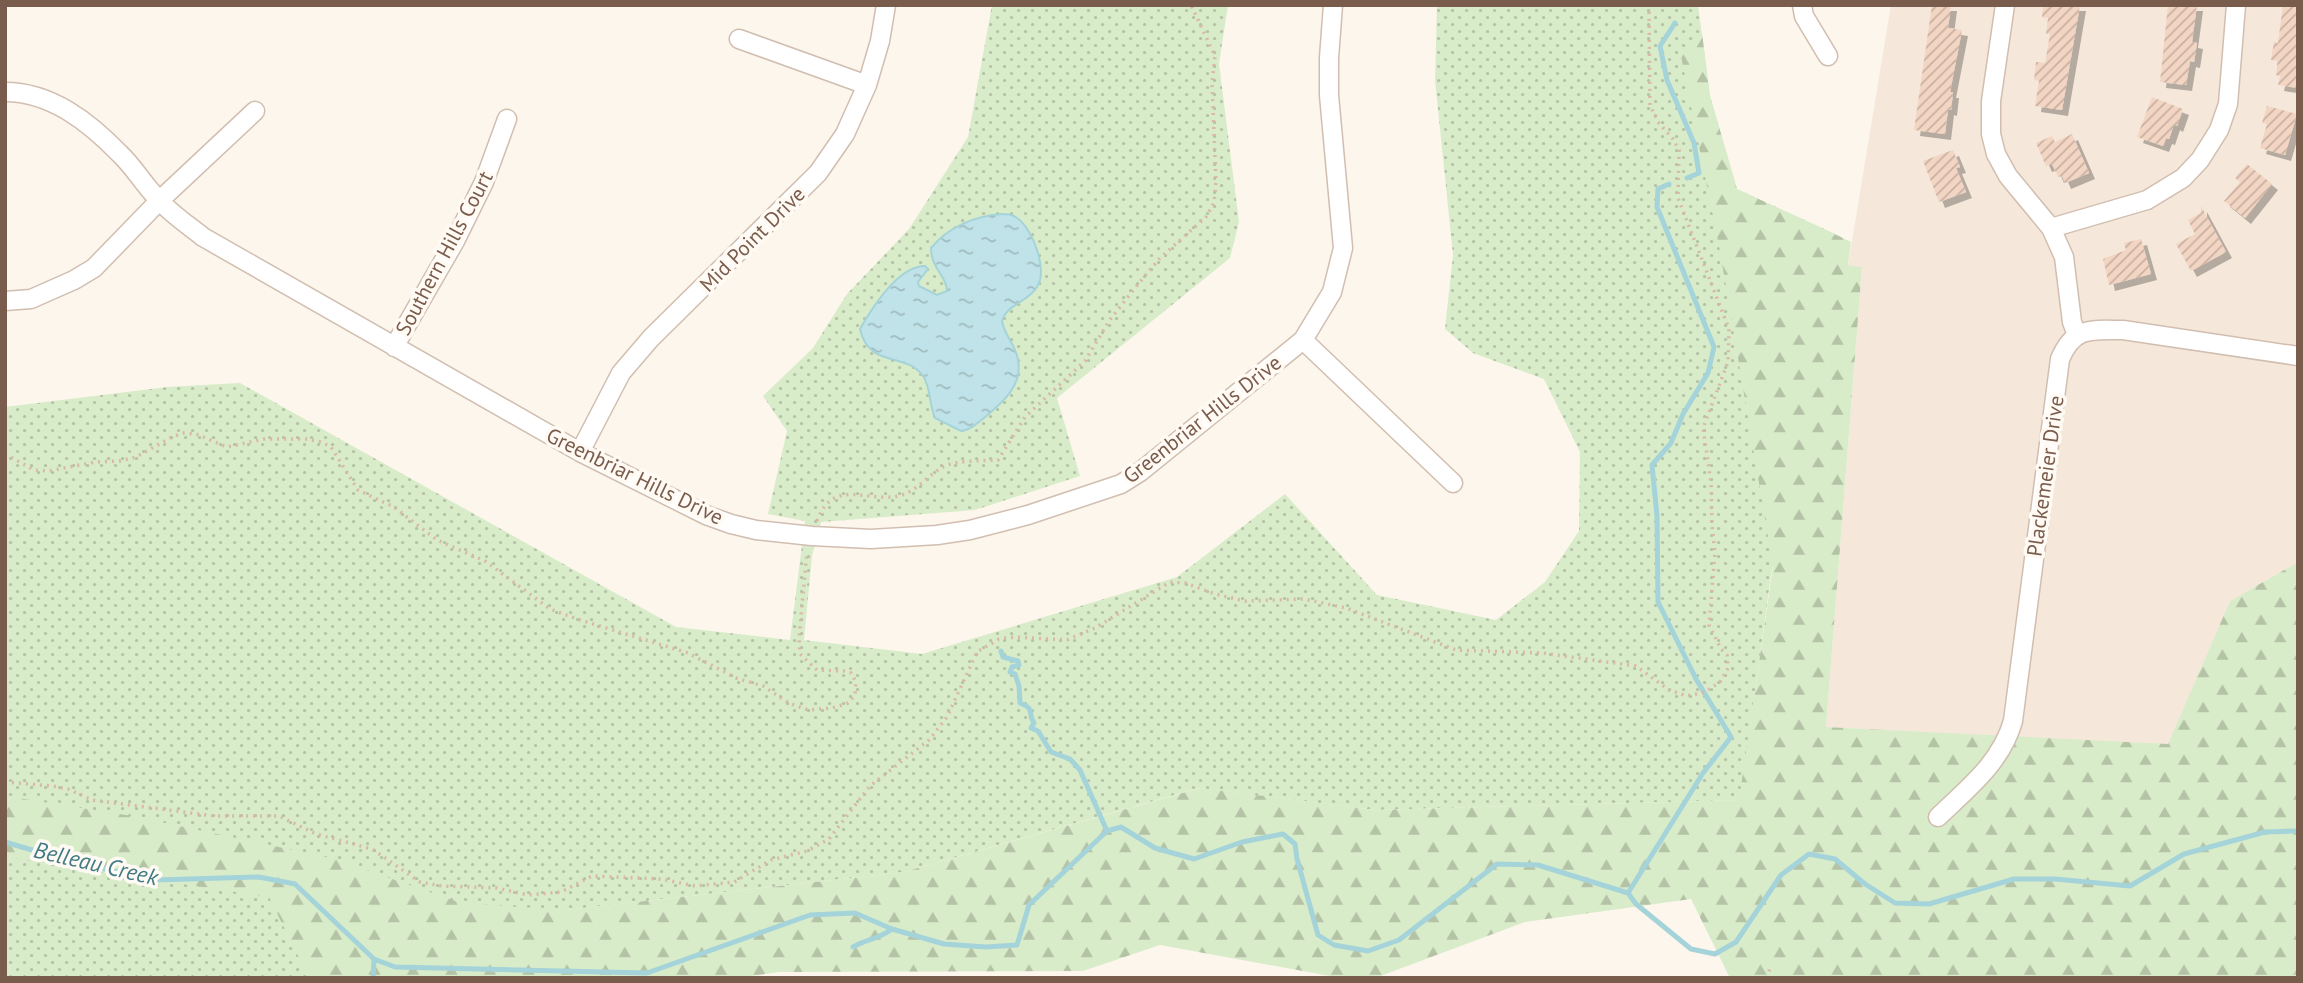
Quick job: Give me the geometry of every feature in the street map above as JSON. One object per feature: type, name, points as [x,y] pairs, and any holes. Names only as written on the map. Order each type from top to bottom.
[{"type":"street","name":"Mid Point Drive","points":[[580,452],[621,373],[651,338],[818,173],[845,134],[867,85],[880,41],[886,5]]},
{"type":"street","name":"Greenbriar Hills Drive","points":[[5,92],[17,92],[47,100],[71,112],[120,154],[159,201],[203,237],[580,452],[706,515],[756,530],[812,536],[872,540],[937,536],[1028,514],[1121,484],[1149,465],[1303,340],[1332,292],[1343,248],[1329,95],[1328,58],[1333,5]]},
{"type":"street","points":[[1802,5],[1804,16],[1828,56]]},
{"type":"street","points":[[2005,5],[1991,101],[1991,134],[1996,154],[2015,187],[2051,228],[2064,257],[2072,322],[2077,335],[2095,330],[2123,330],[2298,356]]},
{"type":"street","points":[[2051,228],[2147,200],[2183,177],[2200,160],[2219,130],[2228,104],[2236,5]]},
{"type":"street","points":[[739,39],[867,85]]},
{"type":"street","points":[[5,301],[31,299],[74,281],[94,268],[159,201],[255,111]]},
{"type":"street","name":"Southern Hills Court","points":[[394,347],[455,241],[478,194],[507,118]]},
{"type":"street","name":"Plackemeier Drive","points":[[1938,817],[1994,762],[2003,749],[2011,728],[2060,359],[2071,339],[2077,335]]},
{"type":"street","points":[[1303,340],[1453,483]]},
{"type":"path","points":[[5,454],[34,470],[48,471],[83,463],[120,461],[136,457],[184,433],[196,434],[227,447],[264,439],[307,439],[321,442],[331,447],[358,490],[394,507],[437,540],[485,561],[550,609],[577,620],[688,653],[736,678],[763,686],[789,703],[808,710],[832,708],[848,703],[855,695],[856,682],[850,673],[844,670],[817,670],[800,654],[806,563],[818,517],[826,504],[843,494],[881,497],[903,495],[946,465],[998,460],[1025,417],[1085,361],[1109,321],[1160,258],[1206,217],[1214,203],[1216,182],[1212,107],[1215,56],[1191,5]]},
{"type":"path","points":[[5,782],[68,789],[92,800],[214,816],[279,816],[316,834],[372,849],[420,882],[442,886],[497,888],[528,895],[561,892],[592,876],[662,879],[695,886],[734,882],[771,860],[807,852],[829,839],[870,786],[935,733],[947,717],[977,652],[999,639],[1015,637],[1068,640],[1095,628],[1170,582],[1185,583],[1245,601],[1304,599],[1346,608],[1456,650],[1542,653],[1636,666],[1669,690],[1687,696],[1705,692],[1720,682],[1728,668],[1727,655],[1709,625],[1715,553],[1711,482],[1703,428],[1728,362],[1729,329],[1678,198],[1679,150],[1658,122],[1650,105],[1650,5]]},
{"type":"path","points":[[1767,978],[1770,968]]},
{"type":"shaded area","points":[[1891,5],[2298,5],[2298,562],[2230,601],[2168,745],[1826,727],[1862,267],[1848,265]]},
{"type":"green space","points":[[992,5],[1228,5],[1219,64],[1239,222],[1230,258],[1057,398],[1080,476],[975,510],[821,522],[812,556],[804,640],[922,654],[1177,577],[1285,494],[1377,595],[1496,620],[1545,582],[1579,531],[1580,452],[1544,379],[1473,353],[1445,329],[1453,255],[1435,80],[1437,5],[1698,5],[1710,96],[1737,189],[1842,237],[1771,575],[1740,800],[1375,810],[1199,788],[904,872],[566,910],[553,978],[5,978],[5,407],[167,387],[240,383],[676,627],[790,640],[805,521],[768,514],[787,431],[763,396],[813,348],[847,294],[909,229],[968,137]]},
{"type":"green space","points":[[1702,33],[1710,96],[1737,189],[1851,242],[1848,265],[1862,267],[1826,727],[2168,744],[2230,601],[2298,562],[2298,978],[1730,978],[1691,899],[1525,922],[1375,978],[1341,978],[1160,945],[1083,971],[779,972],[737,978],[309,978],[269,897],[5,857],[5,796],[132,816],[335,859],[461,903],[565,910],[904,872],[1200,788],[1375,810],[1739,800],[1773,566],[1720,251],[1681,56]]},
{"type":"water","points":[[1001,214],[1015,217],[1028,231],[1040,261],[1040,280],[1033,292],[1008,311],[1002,321],[1018,360],[1019,369],[1014,386],[991,412],[974,426],[961,431],[935,418],[923,376],[907,364],[871,350],[860,329],[871,310],[896,280],[915,268],[925,266],[928,269],[918,282],[919,286],[937,295],[947,291],[931,248],[945,234],[963,224],[981,217]]},
{"type":"building","points":[[1932,5],[1951,5],[1948,28],[1962,30],[1945,134],[1914,130]]},
{"type":"building","points":[[2043,5],[2080,5],[2062,110],[2035,106],[2039,81],[2034,80],[2036,62],[2045,63],[2050,34],[2046,34],[2048,18],[2042,17]]},
{"type":"building","points":[[2168,5],[2197,5],[2192,42],[2197,43],[2194,62],[2190,61],[2186,85],[2160,82]]},
{"type":"building","points":[[2283,5],[2298,5],[2298,88],[2278,85],[2278,61],[2271,60],[2274,42],[2278,43]]},
{"type":"building","points":[[2152,97],[2183,109],[2177,126],[2174,124],[2169,139],[2166,138],[2163,146],[2137,137]]},
{"type":"building","points":[[2267,106],[2297,114],[2285,155],[2260,148],[2267,124],[2262,123]]},
{"type":"building","points":[[2072,134],[2089,173],[2065,183],[2062,176],[2058,177],[2052,164],[2046,166],[2036,143],[2052,136],[2055,142]]},
{"type":"building","points":[[1953,150],[1960,167],[1956,168],[1966,192],[1939,202],[1923,161]]},
{"type":"building","points":[[2247,164],[2272,184],[2245,218],[2224,201],[2240,182],[2235,178]]},
{"type":"building","points":[[2201,206],[2226,252],[2191,271],[2176,244],[2195,234],[2188,220],[2201,213]]},
{"type":"building","points":[[2141,239],[2151,274],[2109,285],[2103,259],[2126,250],[2124,243]]},
{"type":"waterway","points":[[1675,23],[1660,46],[1667,80],[1694,143],[1699,173],[1687,178]]},
{"type":"waterway","points":[[1628,893],[1703,773],[1731,737],[1696,679],[1658,602],[1657,516],[1652,465],[1671,443],[1683,414],[1708,373],[1714,347],[1657,207],[1658,189],[1669,184]]},
{"type":"waterway","points":[[1001,651],[1003,657],[1018,661],[1019,665],[1012,667],[1010,672],[1015,674],[1019,686],[1020,703],[1030,709],[1034,723],[1031,728],[1038,731],[1051,752],[1070,759],[1080,770],[1107,831]]},
{"type":"waterway","name":"Belleau Creek","points":[[5,842],[69,861],[155,880],[259,877],[295,884],[374,959],[395,967],[647,973],[810,915],[855,913],[892,929],[944,944],[986,947],[1017,945],[1029,905],[1107,831],[1121,827],[1155,848],[1194,859],[1242,842],[1283,834],[1295,844],[1318,935],[1334,945],[1368,951],[1399,940],[1497,864],[1538,865],[1628,893],[1636,904],[1691,949],[1715,954],[1736,942],[1781,875],[1809,854],[1835,859],[1865,884],[1895,903],[1929,904],[2014,879],[2055,879],[2130,886],[2184,854],[2265,832],[2298,831]]},
{"type":"waterway","points":[[853,947],[892,929]]},
{"type":"waterway","points":[[373,978],[374,959]]}]
